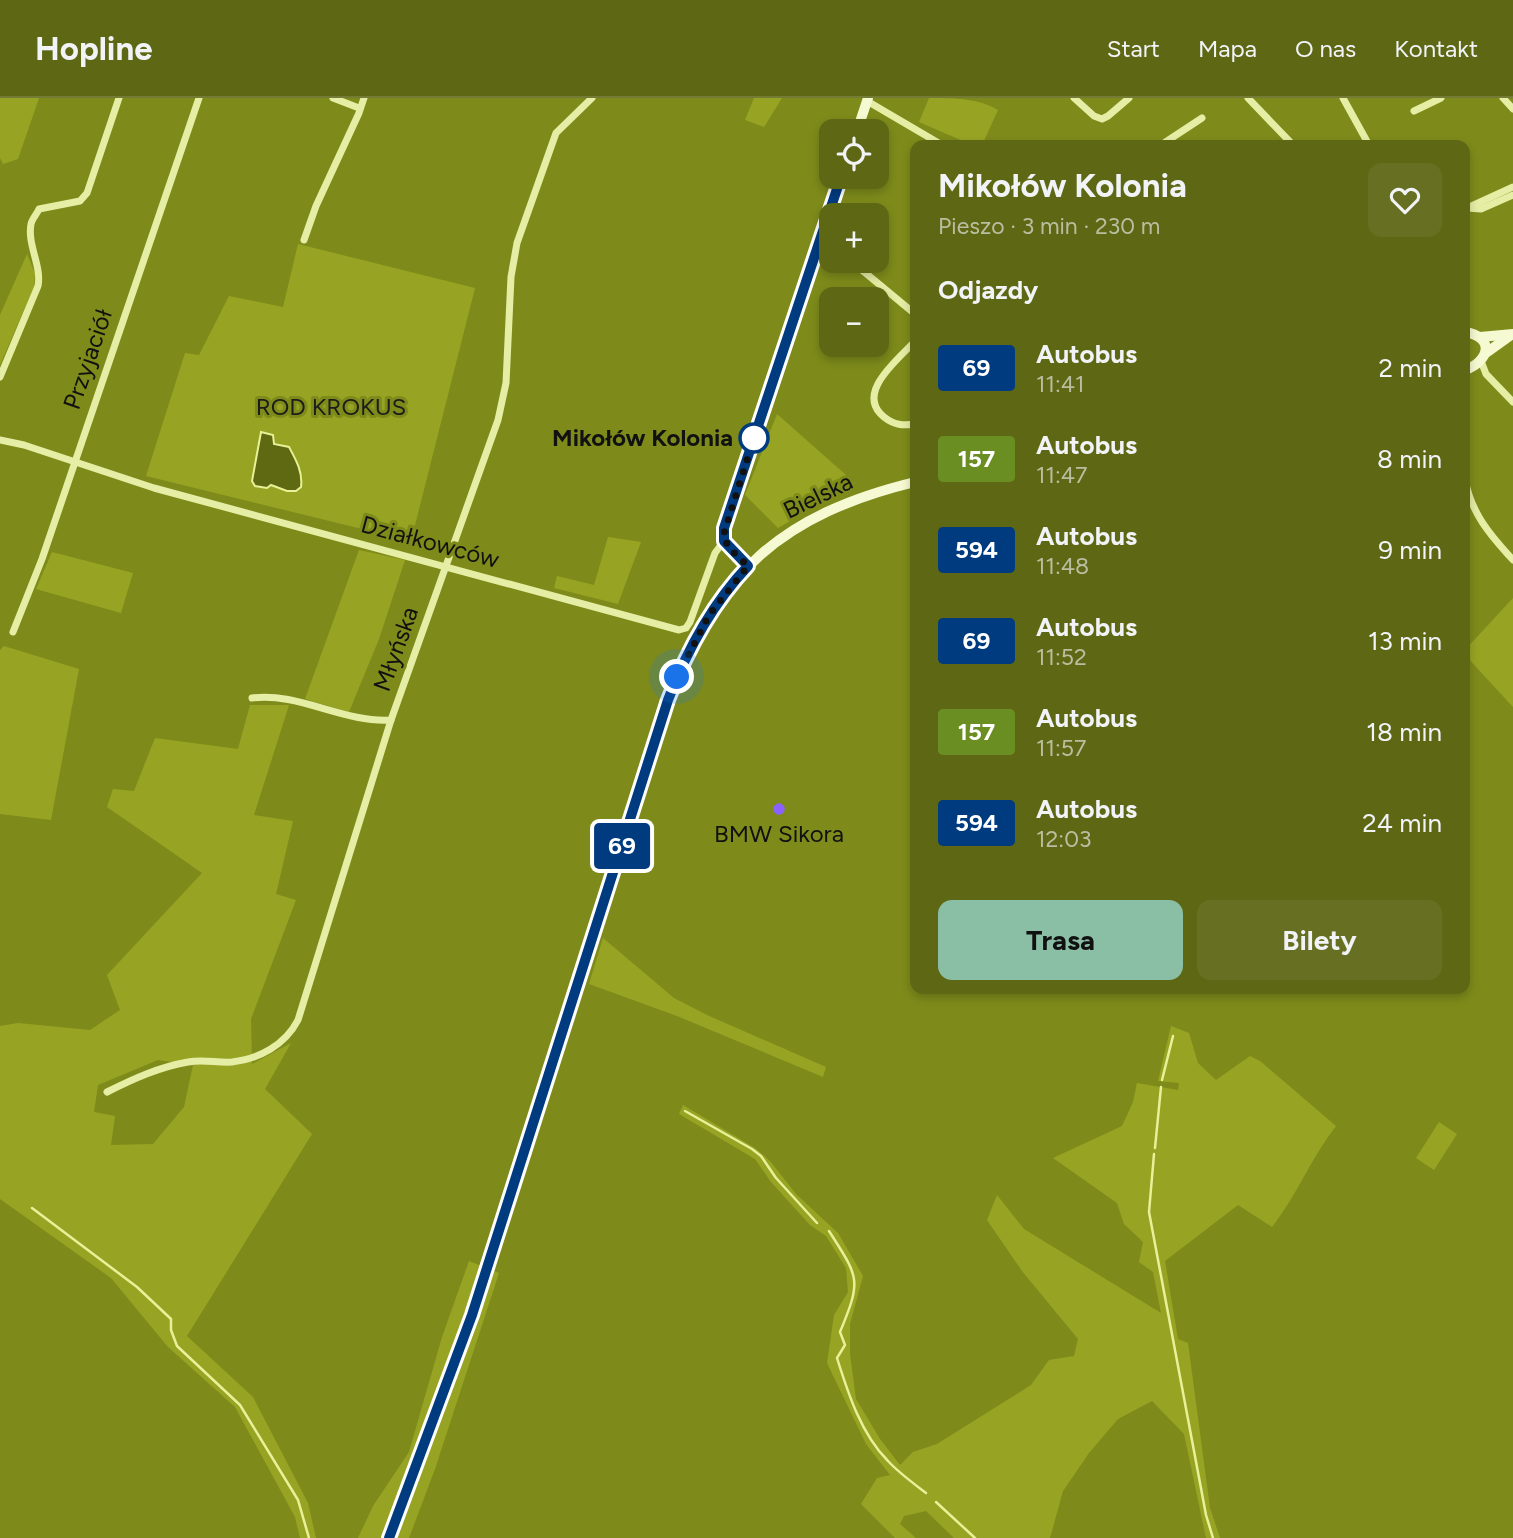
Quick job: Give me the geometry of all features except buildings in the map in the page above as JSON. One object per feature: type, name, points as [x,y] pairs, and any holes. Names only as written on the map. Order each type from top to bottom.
[{"type":"main road","points":[[861,119],[868,100]]},
{"type":"main road","points":[[748,566],[724,541],[724,528],[819,239]]},
{"type":"main road","points":[[1470,334],[1480,337],[1513,334]]},
{"type":"main road","points":[[1476,363],[1513,334]]},
{"type":"main road","points":[[1476,363],[1485,345],[1480,337]]},
{"type":"main road","name":"Bielska","points":[[389,1538],[472,1315],[668,700],[701,628],[722,596],[748,566],[789,533],[824,512],[858,498],[910,483]]},
{"type":"street","points":[[0,377],[40,277],[34,258],[31,224],[39,209],[80,201],[86,192],[120,98]]},
{"type":"street","name":"Przyjaciół","points":[[13,632],[41,559],[200,98]]},
{"type":"street","points":[[333,98],[359,108]]},
{"type":"street","points":[[304,240],[316,206],[364,98]]},
{"type":"street","name":"Młyńska","points":[[107,1092],[150,1072],[174,1065],[204,1060],[230,1062],[251,1059],[281,1042],[292,1032],[298,1020],[391,720],[492,438],[506,383],[516,243],[556,133],[592,98]]},
{"type":"street","points":[[1074,98],[1094,116],[1102,119],[1129,98]]},
{"type":"street","points":[[1248,98],[1288,140]]},
{"type":"street","points":[[1343,98],[1366,140]]},
{"type":"street","points":[[1414,111],[1441,98]]},
{"type":"street","points":[[1503,98],[1513,109]]},
{"type":"street","points":[[868,100],[934,140]]},
{"type":"street","points":[[1174,140],[1202,118]]},
{"type":"street","points":[[1470,206],[1513,187]]},
{"type":"street","points":[[1470,208],[1481,209],[1513,195]]},
{"type":"street","points":[[865,273],[910,310]]},
{"type":"street","points":[[910,347],[880,380],[874,397],[877,409],[892,422],[910,424]]},
{"type":"street","points":[[1476,363],[1513,402]]},
{"type":"street","name":"Działkowców","points":[[0,440],[24,445],[154,488],[682,629],[690,622],[715,553],[724,541]]},
{"type":"street","points":[[1470,498],[1482,523],[1513,560]]},
{"type":"street","points":[[252,698],[272,695],[317,709],[333,709],[356,719],[391,720]]},
{"type":"green space","points":[[0,98],[39,98],[18,159],[3,164],[0,158]]},
{"type":"green space","points":[[754,98],[782,98],[764,127],[745,120]]},
{"type":"green space","points":[[929,98],[974,101],[998,110],[984,140],[960,140],[919,122]]},
{"type":"green space","name":"ROD KROKUS","points":[[298,244],[475,288],[411,541],[146,476],[185,353],[199,355],[229,296],[283,307]]},
{"type":"green space","points":[[27,254],[35,273],[34,287],[0,365],[0,315]]},
{"type":"green space","points":[[777,414],[855,483],[778,528],[745,495]]},
{"type":"green space","points":[[608,537],[641,542],[618,604],[554,588],[557,576],[594,585]]},
{"type":"green space","points":[[359,550],[405,560],[379,639],[349,712],[305,699]]},
{"type":"green space","points":[[52,552],[133,573],[121,613],[36,589]]},
{"type":"green space","points":[[1513,598],[1513,707],[1470,660],[1470,645]]},
{"type":"green space","points":[[4,646],[79,669],[51,820],[0,814],[0,650]]},
{"type":"green space","points":[[250,705],[289,705],[254,815],[293,821],[276,894],[296,900],[251,1019],[252,1064],[291,1043],[265,1089],[312,1134],[187,1336],[253,1397],[308,1503],[316,1538],[300,1538],[295,1517],[235,1407],[168,1347],[111,1278],[0,1199],[0,1026],[18,1023],[90,1030],[120,1010],[107,975],[202,873],[107,807],[113,789],[134,791],[155,738],[238,749]],"holes":[[[158,1060],[193,1065],[184,1107],[153,1144],[111,1145],[115,1116],[94,1112],[98,1085]]]},
{"type":"green space","points":[[603,938],[674,998],[826,1067],[823,1077],[677,1016],[589,984]]},
{"type":"green space","points":[[1171,1026],[1189,1033],[1198,1063],[1216,1080],[1250,1056],[1260,1061],[1336,1126],[1272,1227],[1238,1205],[1165,1261],[1178,1339],[1188,1343],[1210,1508],[1220,1538],[1206,1538],[1184,1434],[1152,1401],[1118,1419],[1089,1453],[1063,1491],[1050,1538],[954,1538],[926,1511],[904,1516],[900,1524],[916,1538],[895,1538],[861,1504],[877,1478],[890,1475],[866,1444],[827,1363],[834,1315],[848,1292],[846,1268],[826,1236],[810,1225],[771,1182],[755,1159],[679,1114],[683,1105],[755,1148],[770,1161],[796,1194],[838,1233],[863,1276],[850,1324],[850,1354],[856,1399],[880,1439],[900,1465],[913,1452],[937,1444],[1031,1385],[1049,1360],[1074,1356],[1078,1339],[1022,1271],[987,1220],[997,1195],[1024,1229],[1161,1313],[1153,1272],[1139,1262],[1143,1242],[1124,1224],[1117,1203],[1053,1158],[1122,1126],[1133,1102],[1137,1083],[1178,1090],[1179,1083],[1158,1081]]},
{"type":"green space","points":[[1439,1122],[1457,1134],[1434,1170],[1416,1158]]},
{"type":"green space","points":[[469,1261],[499,1273],[435,1469],[409,1538],[358,1538],[373,1506],[409,1452],[442,1337]]},
{"type":"shaded area","points":[[261,432],[273,435],[274,444],[289,447],[301,476],[301,487],[296,491],[287,491],[271,485],[267,488],[255,486],[252,481]]},
{"type":"waterway","points":[[1162,1080],[1173,1036]]},
{"type":"waterway","points":[[1155,1148],[1161,1087]]},
{"type":"waterway","points":[[685,1111],[761,1156],[776,1178],[817,1223]]},
{"type":"waterway","points":[[1154,1154],[1149,1212],[1206,1515],[1213,1538]]},
{"type":"waterway","points":[[32,1208],[137,1287],[171,1319],[171,1330],[177,1346],[240,1405],[298,1500],[309,1538]]},
{"type":"waterway","points":[[829,1231],[846,1259],[854,1279],[852,1300],[840,1332],[845,1345],[837,1358],[851,1399],[863,1426],[879,1450],[897,1470],[926,1493]]},
{"type":"waterway","points":[[936,1502],[975,1538]]},
{"type":"bus line","name":"69","points":[[389,1538],[472,1315],[668,700],[701,628],[722,596],[748,566],[724,541],[724,528],[837,189]]},
{"type":"place","name":"Mikołów Kolonia","points":[[754,438]]},
{"type":"place","name":"BMW Sikora","points":[[779,809]]},
{"type":"route","points":[[677,677],[709,615],[748,566],[729,548],[723,536],[754,438]]}]
